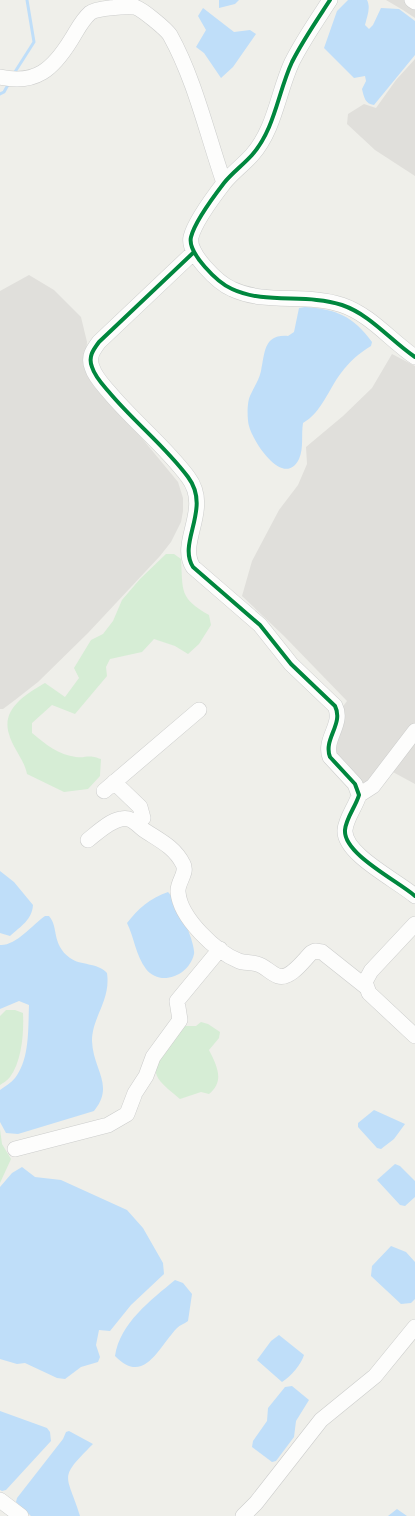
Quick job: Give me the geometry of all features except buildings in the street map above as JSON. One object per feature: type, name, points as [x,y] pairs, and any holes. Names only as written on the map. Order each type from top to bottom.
[{"type":"street","points":[[330,0],[292,62],[275,112],[262,140],[252,156],[224,183],[199,220],[190,238],[194,252],[204,266],[225,285],[232,289],[255,296],[308,298],[342,305],[361,314],[415,357]]},
{"type":"street","points":[[0,77],[14,80],[28,79],[42,73],[53,65],[61,56],[80,24],[91,12],[134,4],[169,34],[191,84],[224,183]]},
{"type":"street","points":[[194,252],[98,342],[91,356],[92,368],[98,378],[133,419],[164,448],[194,486],[197,506],[188,556],[193,567],[260,625],[291,664],[335,706],[338,711],[337,721],[329,740],[328,752],[330,757],[356,784],[359,795]]},
{"type":"street","points":[[138,824],[143,818],[140,807],[109,786],[199,710]]},
{"type":"street","points":[[415,731],[373,786],[359,795],[345,828],[346,840],[356,852],[415,896]]},
{"type":"street","points":[[88,840],[106,827],[121,819],[132,820],[177,853],[184,865],[184,872],[178,886],[178,894],[185,911],[204,938],[240,962],[258,964],[278,976],[292,972],[311,953],[315,951],[322,952],[366,987],[381,1005],[415,1036]]},
{"type":"street","points":[[366,987],[367,976],[415,924]]},
{"type":"street","points":[[15,1149],[108,1125],[127,1114],[135,1093],[146,1076],[153,1057],[180,1020],[177,1000],[220,949]]},
{"type":"street","points":[[243,1516],[256,1504],[321,1420],[375,1376],[415,1327]]},
{"type":"street","points":[[0,1500],[21,1516]]},
{"type":"shaded area","points":[[386,0],[415,0],[415,18],[403,10]]},
{"type":"shaded area","points":[[415,59],[415,176],[375,150],[347,124],[348,114],[364,104],[376,108],[396,80]]},
{"type":"shaded area","points":[[29,275],[54,290],[81,317],[87,342],[85,363],[94,380],[178,482],[183,498],[183,511],[181,522],[171,542],[160,556],[88,633],[38,682],[3,709],[0,709],[0,291]]},
{"type":"shaded area","points":[[392,354],[415,366],[415,784],[391,771],[373,790],[361,782],[333,757],[341,709],[347,701],[284,636],[242,596],[252,561],[279,510],[298,485],[307,464],[306,447],[343,416],[372,388]]},
{"type":"green space","points":[[166,554],[174,554],[181,559],[184,593],[192,604],[209,615],[211,625],[199,644],[188,654],[175,646],[154,639],[142,652],[110,659],[106,667],[107,676],[75,714],[52,705],[32,723],[32,733],[47,745],[58,751],[70,756],[90,756],[101,759],[100,776],[88,789],[64,792],[27,774],[9,734],[7,725],[12,710],[23,697],[45,683],[65,697],[79,678],[74,668],[91,640],[103,634],[113,621],[122,600],[140,579]]},
{"type":"green space","points":[[6,1010],[15,1010],[23,1013],[23,1029],[20,1055],[17,1063],[9,1078],[0,1085],[0,1016]]},
{"type":"green space","points":[[201,1022],[208,1024],[220,1032],[219,1038],[209,1050],[217,1068],[217,1084],[209,1094],[201,1092],[180,1099],[160,1081],[156,1071],[156,1064],[163,1049],[185,1026],[196,1026]]},
{"type":"green space","points":[[0,1129],[2,1144],[11,1159],[0,1183]]},
{"type":"water","points":[[219,0],[239,0],[235,4],[219,8]]},
{"type":"water","points":[[348,0],[367,0],[369,9],[365,25],[369,29],[373,25],[381,8],[399,9],[415,21],[415,55],[374,105],[367,102],[363,95],[362,89],[366,81],[365,76],[354,78],[324,48],[337,11]]},
{"type":"water","points":[[203,8],[234,32],[250,30],[256,34],[233,67],[221,78],[204,53],[196,47],[206,30],[198,16]]},
{"type":"water","points":[[305,307],[335,312],[351,320],[372,342],[371,346],[354,358],[344,369],[320,407],[303,423],[301,455],[293,467],[285,469],[270,460],[256,442],[248,423],[248,402],[258,380],[265,351],[270,341],[280,336],[288,336],[294,332],[299,308]]},
{"type":"water","points":[[0,871],[14,882],[33,905],[31,915],[22,926],[10,936],[0,933]]},
{"type":"water","points":[[168,892],[185,922],[192,941],[194,954],[191,962],[186,968],[180,973],[166,978],[152,974],[146,969],[140,958],[127,923],[145,904]]},
{"type":"water","points":[[45,916],[49,916],[52,920],[60,947],[64,953],[74,960],[99,967],[107,973],[108,983],[104,1000],[95,1024],[92,1041],[93,1051],[103,1085],[103,1093],[100,1102],[94,1111],[18,1134],[6,1133],[0,1122],[0,1090],[15,1078],[23,1062],[26,1053],[29,1005],[19,1001],[0,1009],[0,945],[18,939]]},
{"type":"water","points":[[374,1110],[405,1124],[394,1139],[381,1149],[377,1148],[358,1127],[358,1123]]},
{"type":"water","points":[[395,1164],[400,1166],[415,1181],[415,1197],[405,1206],[400,1205],[377,1180]]},
{"type":"water","points":[[22,1167],[35,1177],[61,1180],[127,1210],[143,1228],[163,1263],[164,1274],[131,1305],[110,1331],[99,1330],[96,1345],[100,1357],[98,1362],[81,1367],[65,1379],[57,1378],[25,1363],[17,1364],[0,1359],[0,1187],[12,1173]]},
{"type":"water","points":[[391,1246],[406,1252],[415,1262],[415,1299],[411,1303],[401,1304],[371,1276],[372,1266]]},
{"type":"water","points":[[175,1280],[183,1283],[192,1294],[188,1321],[177,1328],[150,1361],[142,1366],[134,1367],[125,1364],[115,1356],[123,1333],[138,1313]]},
{"type":"water","points":[[279,1335],[304,1355],[301,1363],[289,1377],[282,1382],[257,1360],[271,1341]]},
{"type":"water","points":[[292,1386],[309,1400],[296,1421],[294,1437],[276,1461],[272,1462],[252,1447],[253,1441],[267,1421],[268,1408],[285,1387]]},
{"type":"water","points":[[0,1411],[47,1428],[50,1432],[51,1441],[6,1490],[2,1491],[0,1490]]},
{"type":"water","points":[[69,1431],[93,1444],[74,1464],[68,1477],[80,1516],[31,1516],[16,1502],[17,1498],[63,1439],[66,1432]]},
{"type":"water","points":[[397,1509],[407,1516],[388,1516]]},
{"type":"waterway","points":[[13,75],[34,42],[27,0]]},
{"type":"waterway","points":[[0,94],[4,92],[9,83]]},
{"type":"cycle path","points":[[330,0],[305,38],[292,62],[271,122],[260,145],[252,155],[227,179],[210,202],[193,231],[191,244],[205,267],[226,286],[245,294],[258,297],[314,300],[342,305],[352,309],[371,321],[415,357]]},
{"type":"cycle path","points":[[194,252],[99,342],[91,357],[92,367],[102,384],[188,477],[194,489],[197,501],[189,547],[189,557],[193,567],[260,625],[291,664],[335,706],[337,719],[329,744],[330,757],[355,784],[359,795],[346,826],[345,830],[347,839],[362,857],[415,896]]}]
